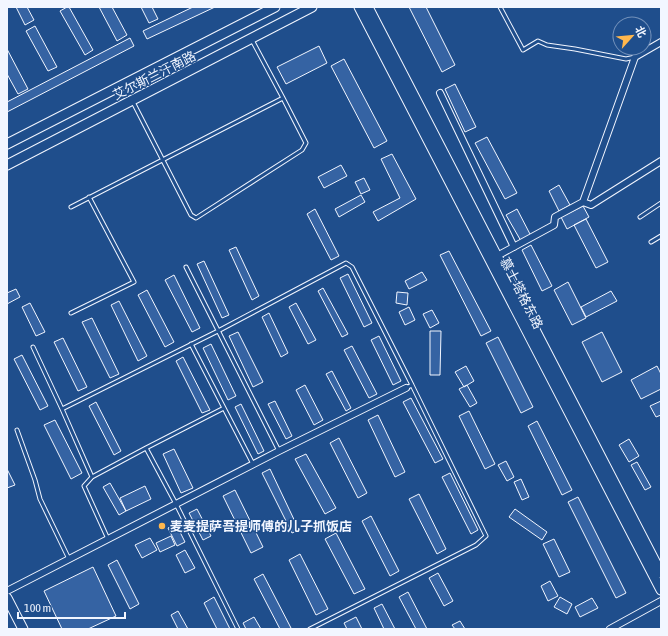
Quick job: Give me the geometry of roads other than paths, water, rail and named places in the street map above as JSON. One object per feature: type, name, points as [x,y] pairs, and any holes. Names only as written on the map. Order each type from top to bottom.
[{"type":"main road","name":"艾尔斯兰汗南路","points":[[7,144],[275,7]]},
{"type":"main road","name":"艾尔斯兰汗南路","points":[[7,165],[312,7]]},
{"type":"main road","name":"慕士塔格东路","points":[[359,7],[661,590]]},
{"type":"main road","name":"慕士塔格东路","points":[[368,7],[661,573]]},
{"type":"main road","points":[[7,598],[23,629]]},
{"type":"main road","points":[[7,611],[16,629]]},
{"type":"street","points":[[497,256],[554,225],[555,217],[583,202],[635,58],[661,42]]},
{"type":"street","points":[[440,93],[514,247]]},
{"type":"street","points":[[583,202],[591,205],[661,162]]},
{"type":"street","points":[[7,591],[253,464],[409,386]]},
{"type":"street","points":[[610,629],[661,601]]},
{"type":"lane","points":[[500,7],[523,50],[538,41],[547,45],[626,59],[635,58]]},
{"type":"lane","points":[[132,101],[191,215],[196,218],[302,150],[306,143],[251,39]]},
{"type":"lane","points":[[71,207],[283,98]]},
{"type":"lane","points":[[71,313],[134,282],[89,197]]},
{"type":"lane","points":[[640,217],[661,203]]},
{"type":"lane","points":[[651,242],[661,236]]},
{"type":"lane","points":[[62,408],[191,344],[346,263],[352,267],[409,386],[486,536],[476,545],[310,629]]},
{"type":"lane","points":[[186,267],[279,451]]},
{"type":"lane","points":[[191,344],[253,464]]},
{"type":"lane","points":[[33,347],[92,477]]},
{"type":"lane","points":[[108,539],[84,486],[92,477],[224,408]]},
{"type":"lane","points":[[17,430],[35,480],[40,499],[69,559]]},
{"type":"lane","points":[[146,448],[176,504],[238,629]]},
{"type":"place","name":"麦麦提萨吾提师傅的儿子抓饭店","points":[[162,526]]}]
